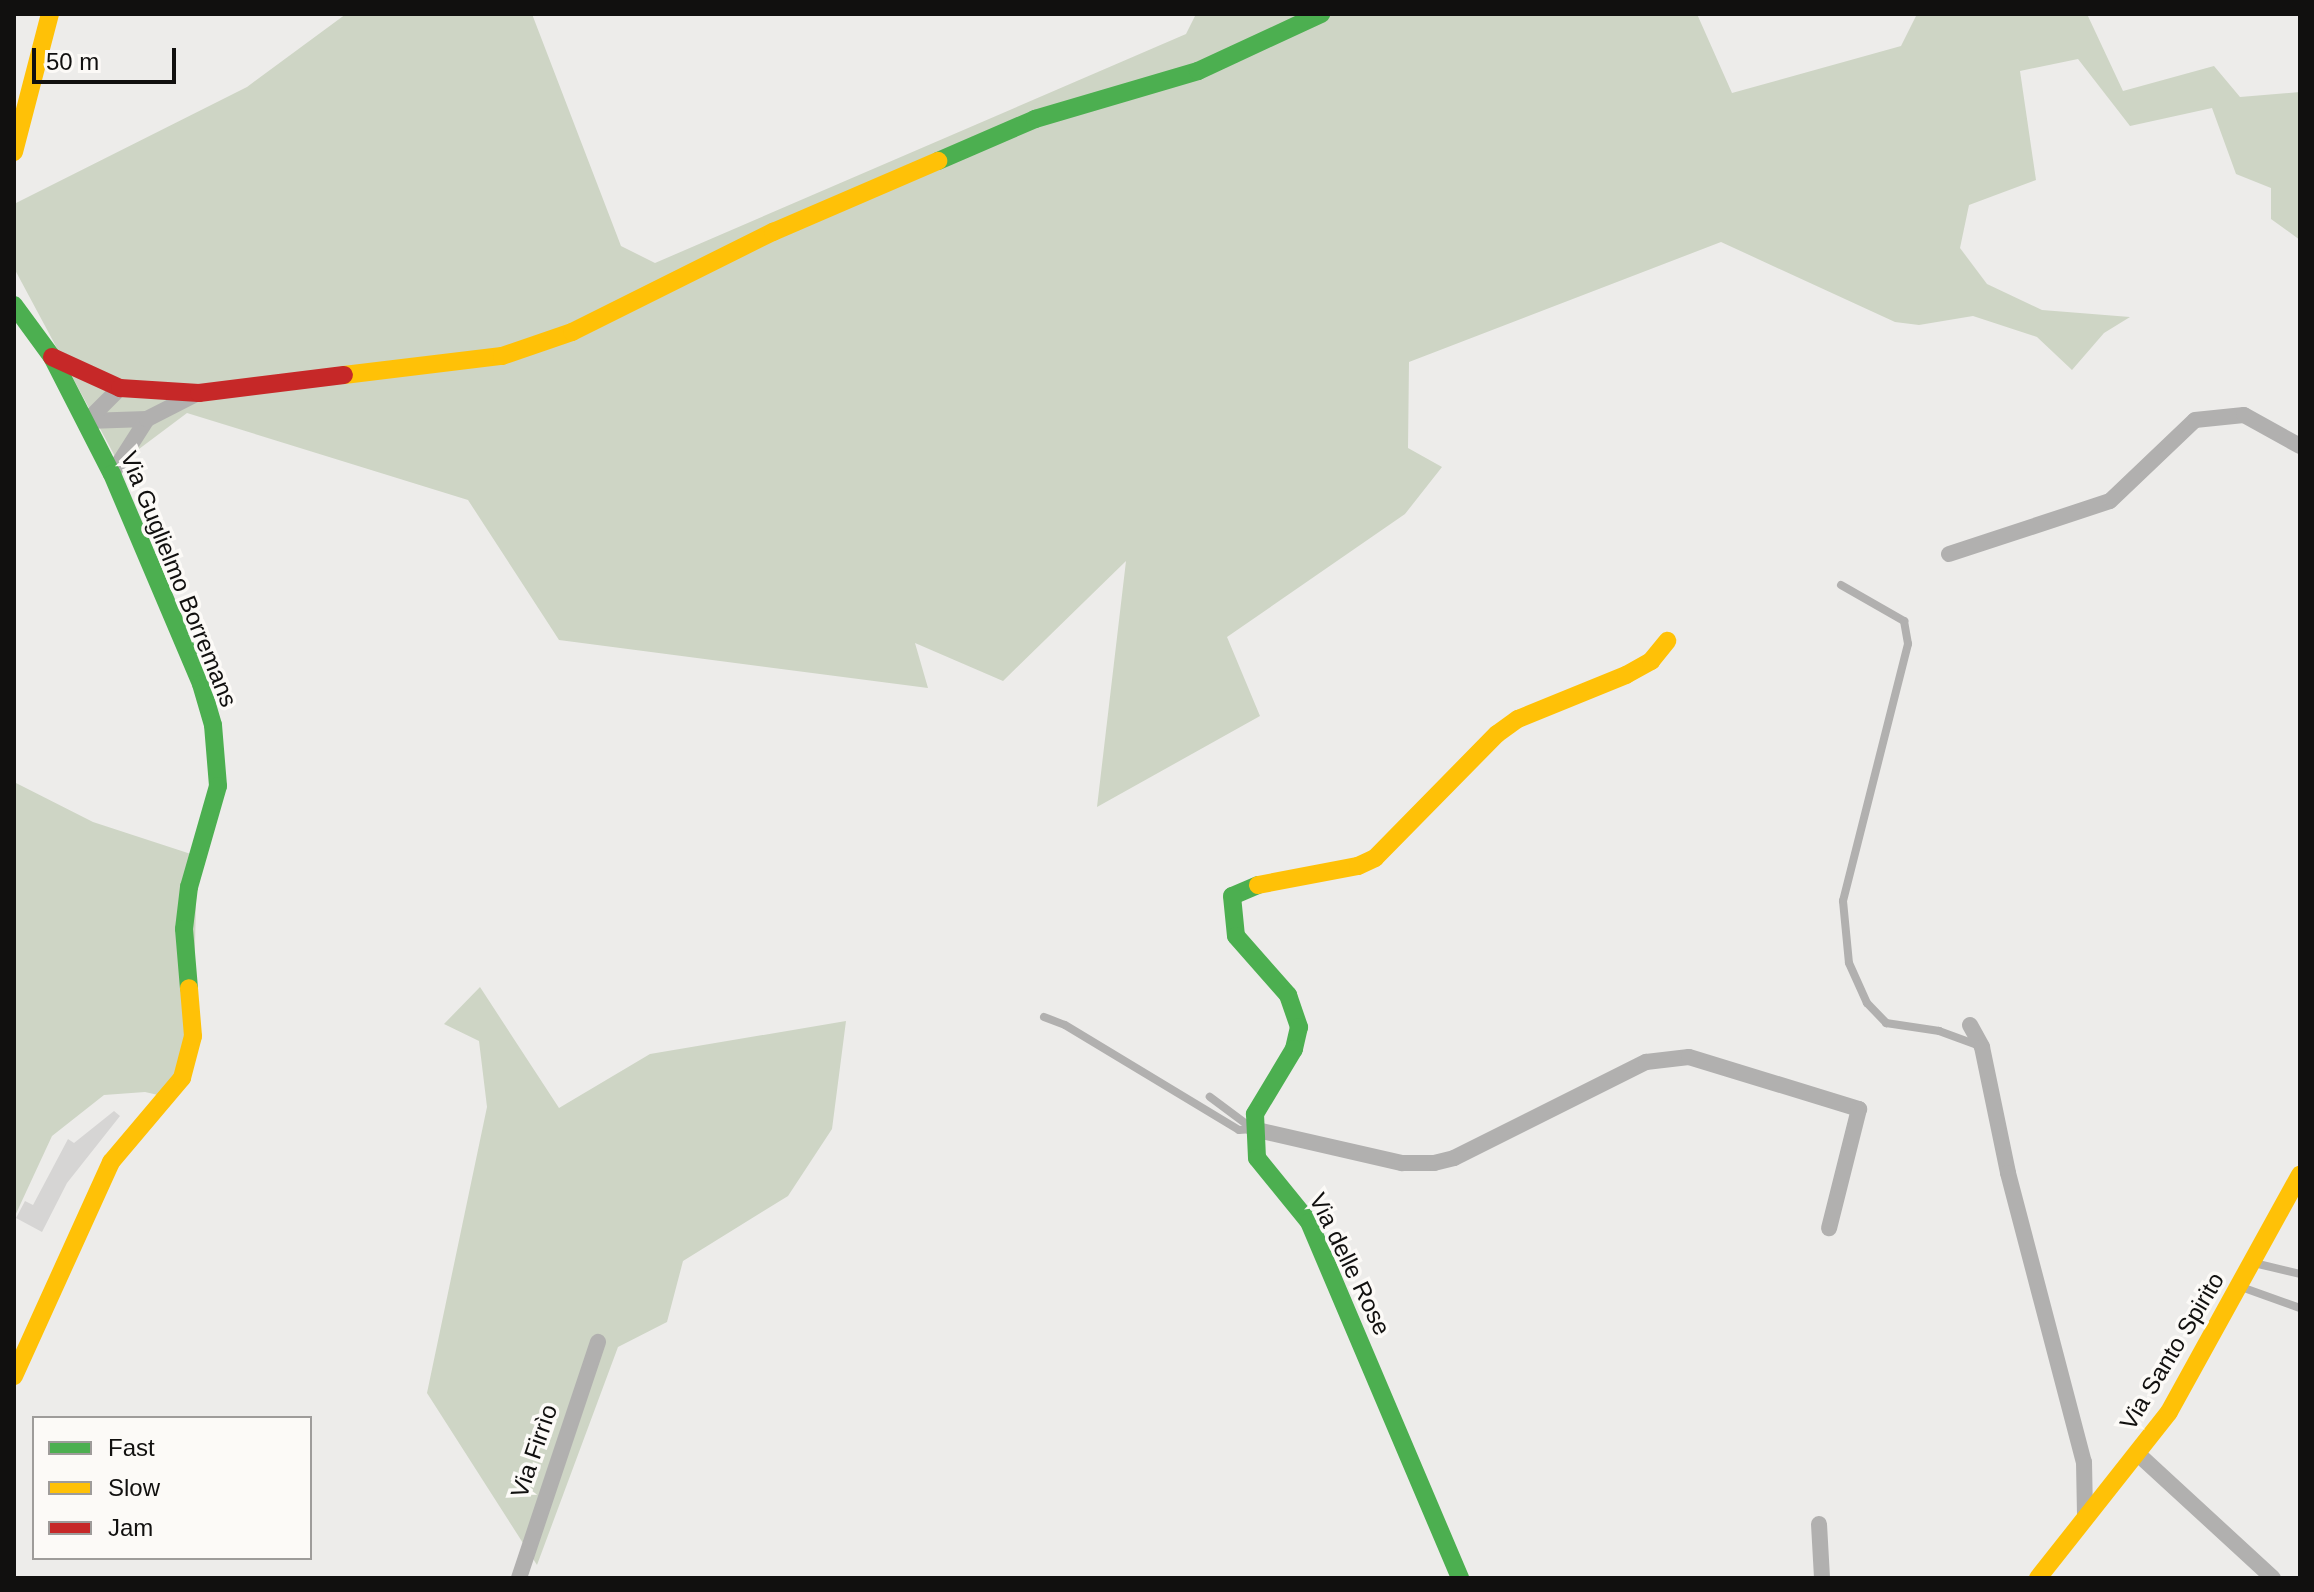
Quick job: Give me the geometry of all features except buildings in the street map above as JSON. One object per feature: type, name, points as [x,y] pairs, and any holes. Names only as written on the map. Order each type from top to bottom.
[{"type":"street","points":[[14,152],[50,14]]},
{"type":"street","points":[[52,357],[120,388],[199,393],[502,356],[584,327],[773,232],[1035,119],[1198,71],[1321,14]]},
{"type":"street","name":"Via Guglielmo Borremans","points":[[14,305],[52,357],[112,474],[201,684],[217,750],[218,786],[189,887],[184,929],[193,1036],[182,1078],[127,1137],[111,1162],[14,1376]]},
{"type":"street","points":[[87,421],[120,388]]},
{"type":"street","points":[[87,421],[147,419],[199,393]]},
{"type":"street","points":[[1949,554],[2110,501],[2195,420],[2244,415],[2300,446]]},
{"type":"street","points":[[112,474],[147,419]]},
{"type":"street","points":[[1667,641],[1651,661],[1626,675],[1518,719],[1497,734],[1375,858],[1358,866],[1258,884],[1232,896],[1236,936],[1288,995],[1299,1027],[1294,1049],[1255,1114],[1253,1129],[1402,1163],[1434,1163],[1454,1158],[1646,1062],[1689,1057],[1859,1109],[1829,1228]]},
{"type":"street","points":[[1970,1025],[1982,1047],[2008,1173],[2084,1462],[2085,1523]]},
{"type":"street","name":"Via delle Rose","points":[[1253,1129],[1257,1158],[1309,1222],[1455,1557],[1460,1578]]},
{"type":"street","name":"Via Santo Spirito","points":[[2038,1578],[2085,1523],[2169,1412],[2300,1175]]},
{"type":"street","name":"Via Firrìo","points":[[519,1578],[598,1342]]},
{"type":"street","points":[[2138,1454],[2273,1578]]},
{"type":"street","points":[[1819,1524],[1822,1578]]},
{"type":"lane","points":[[1841,585],[1904,621],[1908,644],[1843,901],[1849,963],[1867,1003],[1886,1023],[1901,1030],[1939,1031],[1982,1047]]},
{"type":"lane","points":[[1044,1017],[1065,1025],[1239,1130],[1253,1129]]},
{"type":"lane","points":[[1210,1097],[1253,1129]]},
{"type":"lane","points":[[2253,1262],[2300,1274]]},
{"type":"lane","points":[[2239,1287],[2300,1308]]},
{"type":"green space","points":[[346,14],[532,14],[621,246],[655,263],[1186,34],[1196,14],[1697,14],[1732,93],[1901,46],[1917,14],[2087,14],[2123,91],[2214,66],[2240,97],[2300,92],[2300,240],[2271,219],[2271,188],[2236,174],[2212,108],[2130,126],[2078,59],[2020,71],[2036,180],[1969,205],[1960,248],[1987,284],[2042,310],[2130,317],[2104,333],[2072,370],[2037,337],[1973,316],[1919,325],[1895,322],[1721,242],[1409,362],[1408,448],[1442,467],[1405,514],[1227,637],[1260,716],[1097,807],[1126,561],[1003,681],[915,643],[928,688],[559,640],[468,500],[187,413],[119,464],[14,268],[16,203],[247,87]]},
{"type":"green space","points":[[14,782],[93,822],[197,856],[193,1036],[167,1097],[145,1092],[104,1095],[52,1136],[14,1218]]},
{"type":"green space","points":[[480,987],[559,1108],[650,1054],[846,1021],[832,1129],[788,1196],[683,1261],[667,1322],[618,1347],[537,1565],[427,1393],[487,1107],[479,1041],[444,1024]]},
{"type":"traffic: fast","points":[[938,161],[1035,119],[1198,71],[1321,14]]},
{"type":"traffic: fast","points":[[14,305],[52,357],[112,474],[201,684],[213,725],[218,786],[189,887],[184,929],[189,988]]},
{"type":"traffic: fast","points":[[1258,885],[1232,896],[1236,936],[1288,995],[1299,1027],[1294,1049],[1255,1114],[1257,1158],[1309,1222],[1460,1578]]},
{"type":"traffic: slow","points":[[14,152],[50,14]]},
{"type":"traffic: slow","points":[[344,375],[502,356],[572,332],[773,232],[938,161]]},
{"type":"traffic: slow","points":[[1258,885],[1358,866],[1375,858],[1497,734],[1518,719],[1626,675],[1651,661],[1667,641]]},
{"type":"traffic: slow","points":[[14,1376],[111,1162],[182,1078],[193,1036],[189,988]]},
{"type":"traffic: slow","points":[[2038,1578],[2169,1412],[2300,1175]]},
{"type":"traffic: jam","points":[[52,357],[120,388],[199,393],[344,375]]}]
